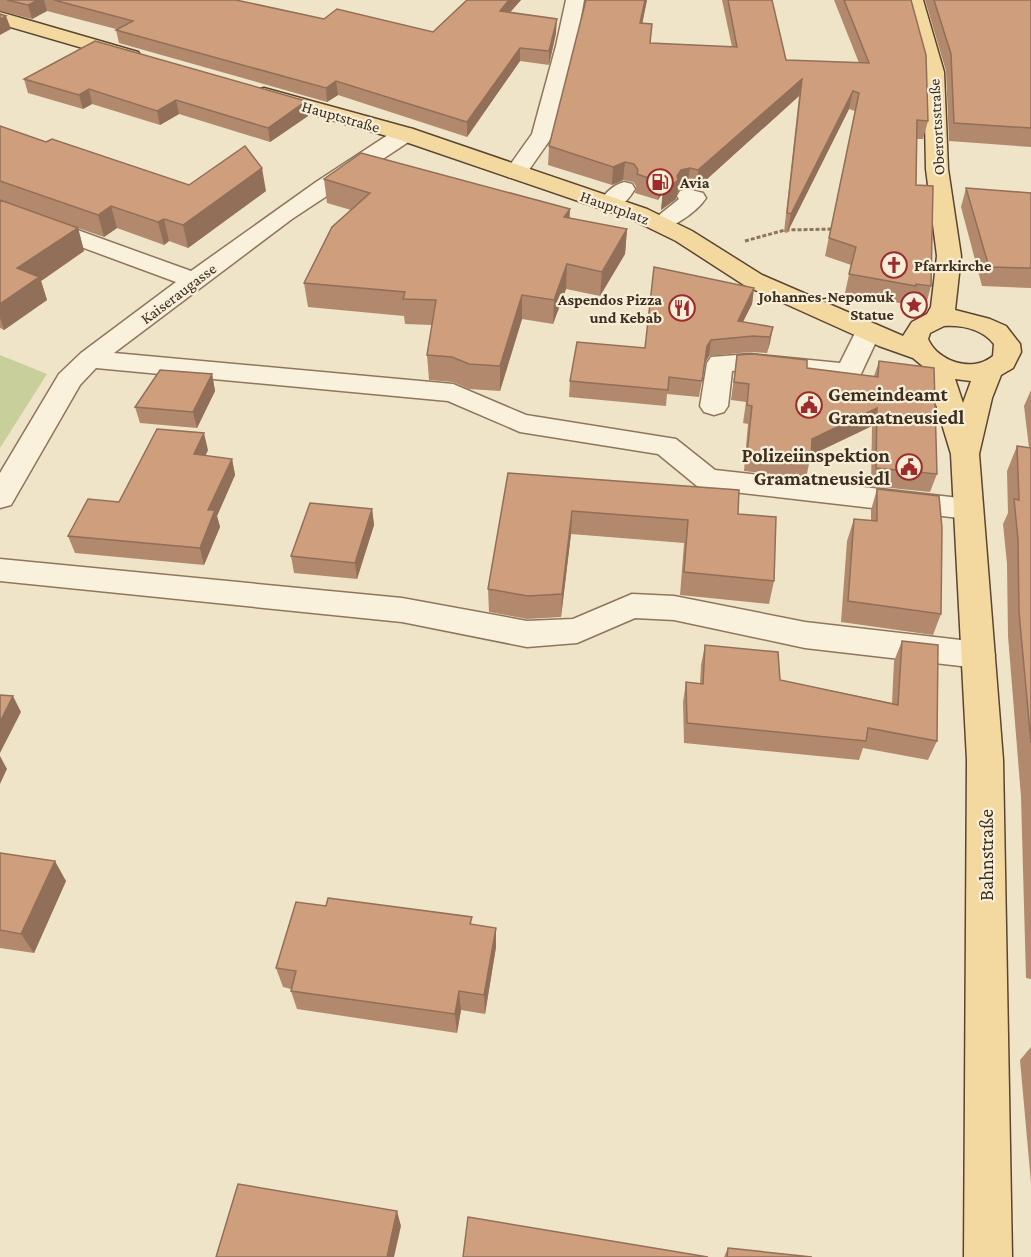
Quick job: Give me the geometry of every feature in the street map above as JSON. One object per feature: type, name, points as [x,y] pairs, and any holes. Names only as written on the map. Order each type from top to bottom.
[{"type":"main road","name":"Oberortsstraße","points":[[915,0],[934,72],[937,170],[948,256],[944,307],[928,341]]},
{"type":"main road","points":[[0,18],[153,62]]},
{"type":"main road","name":"Hauptstraße","points":[[250,90],[405,134]]},
{"type":"main road","name":"Hauptplatz","points":[[405,134],[516,171],[616,197],[753,280],[868,331],[928,341]]},
{"type":"main road","name":"Oberortsstraße","points":[[948,256],[1001,347]]},
{"type":"main road","name":"Hauptplatz","points":[[813,305],[895,324],[928,341]]},
{"type":"main road","points":[[1001,347],[957,318],[928,341],[959,371],[1001,347],[1031,339]]},
{"type":"main road","name":"Bahnstraße","points":[[928,341],[964,454],[985,760],[988,1257]]},
{"type":"main road","name":"Bahnstraße","points":[[964,454],[978,398],[1001,347]]},
{"type":"street","points":[[516,171],[543,134],[566,46],[575,0]]},
{"type":"street","name":"Kaiseraugasse","points":[[0,498],[69,380],[90,359],[194,280],[349,168],[405,134]]},
{"type":"street","points":[[660,224],[695,198],[688,196]]},
{"type":"street","points":[[0,209],[194,280]]},
{"type":"street","points":[[714,406],[720,363],[750,362],[849,372],[868,331]]},
{"type":"street","points":[[90,359],[453,393],[520,423],[666,446],[707,479],[968,508]]},
{"type":"street","points":[[0,570],[402,610],[527,634],[577,631],[632,606],[674,608],[805,635],[978,655]]},
{"type":"path","points":[[714,256],[753,238],[778,231],[802,228],[843,230]]},
{"type":"green space","points":[[0,355],[47,374],[0,448]]},
{"type":"building","points":[[7,0],[38,0],[28,5]]},
{"type":"building","points":[[54,0],[236,0],[324,19],[337,9],[433,32],[467,0],[509,0],[500,11],[557,19],[549,51],[520,48],[467,122],[336,81],[326,88],[116,30],[133,21]]},
{"type":"building","points":[[586,0],[645,0],[640,23],[652,24],[650,43],[737,47],[728,0],[772,0],[786,60],[869,63],[844,0],[911,0],[926,55],[928,121],[917,120],[916,185],[933,186],[931,286],[916,284],[916,286],[849,274],[856,247],[829,238],[859,93],[853,91],[791,214],[787,213],[802,79],[698,170],[690,168],[681,170],[677,176],[678,180],[663,192],[665,172],[660,182],[637,174],[638,170],[634,164],[625,162],[613,167],[549,146]]},
{"type":"building","points":[[934,0],[1031,0],[1031,128],[954,123],[951,54]]},
{"type":"building","points":[[95,41],[306,101],[268,128],[176,100],[157,111],[89,89],[79,95],[24,79]]},
{"type":"building","points":[[0,126],[46,142],[52,139],[189,185],[245,146],[262,168],[183,225],[164,219],[158,222],[111,206],[98,215],[0,181]]},
{"type":"building","points":[[361,153],[570,209],[564,217],[627,229],[602,272],[567,264],[554,300],[522,295],[500,366],[469,364],[452,357],[427,355],[436,300],[403,299],[405,292],[304,283],[332,227],[370,193],[324,179]]},
{"type":"building","points":[[966,188],[1031,193],[1031,268],[989,267]]},
{"type":"building","points":[[0,200],[78,228],[17,268],[39,277],[0,304]]},
{"type":"building","points":[[654,267],[754,288],[738,321],[773,327],[770,337],[753,336],[711,340],[707,346],[702,381],[669,377],[668,390],[570,381],[577,342],[645,348]]},
{"type":"building","points":[[753,354],[807,360],[807,368],[878,377],[879,361],[934,368],[937,474],[876,468],[877,408],[812,439],[811,460],[747,453],[752,406],[747,405],[749,384],[734,382],[737,355]]},
{"type":"building","points":[[160,370],[212,374],[193,412],[135,407]]},
{"type":"building","points":[[157,429],[204,433],[194,454],[232,459],[208,510],[215,510],[200,548],[68,536],[88,499],[119,502]]},
{"type":"building","points":[[1017,446],[1031,448],[1031,743],[1019,612],[1018,540],[1014,499],[1019,500]]},
{"type":"building","points":[[508,473],[739,490],[738,514],[776,517],[774,581],[684,572],[688,520],[572,511],[562,594],[528,596],[488,589]]},
{"type":"building","points":[[877,489],[939,496],[942,528],[941,614],[848,601],[854,519],[877,521]]},
{"type":"building","points":[[310,503],[372,509],[355,563],[291,556]]},
{"type":"building","points":[[902,641],[938,645],[937,741],[868,728],[866,741],[687,723],[686,682],[703,684],[705,645],[778,652],[780,680],[898,705]]},
{"type":"building","points":[[0,695],[13,696],[0,722]]},
{"type":"building","points":[[0,853],[55,861],[21,934],[0,930]]},
{"type":"building","points":[[328,898],[472,917],[470,924],[496,928],[484,995],[459,991],[455,1014],[291,991],[296,971],[276,968],[296,902],[326,906]]},
{"type":"building","points":[[238,1184],[397,1211],[387,1257],[216,1257]]},
{"type":"building","points":[[468,1217],[708,1257],[463,1257]]},
{"type":"building","points":[[728,1248],[812,1257],[727,1257]]},
{"type":"place","name":"Avia","points":[[660,182]]},
{"type":"place","name":"Pfarrkirche","points":[[894,265]]},
{"type":"place","name":"Johannes-Nepomuk Statue","points":[[914,305]]},
{"type":"place","name":"Aspendos Pizza und Kebab","points":[[682,308]]},
{"type":"place","name":"Gemeindeamt Gramatneusiedl","points":[[809,405]]},
{"type":"place","name":"Polizeiinspektion Gramatneusiedl","points":[[909,467]]}]
